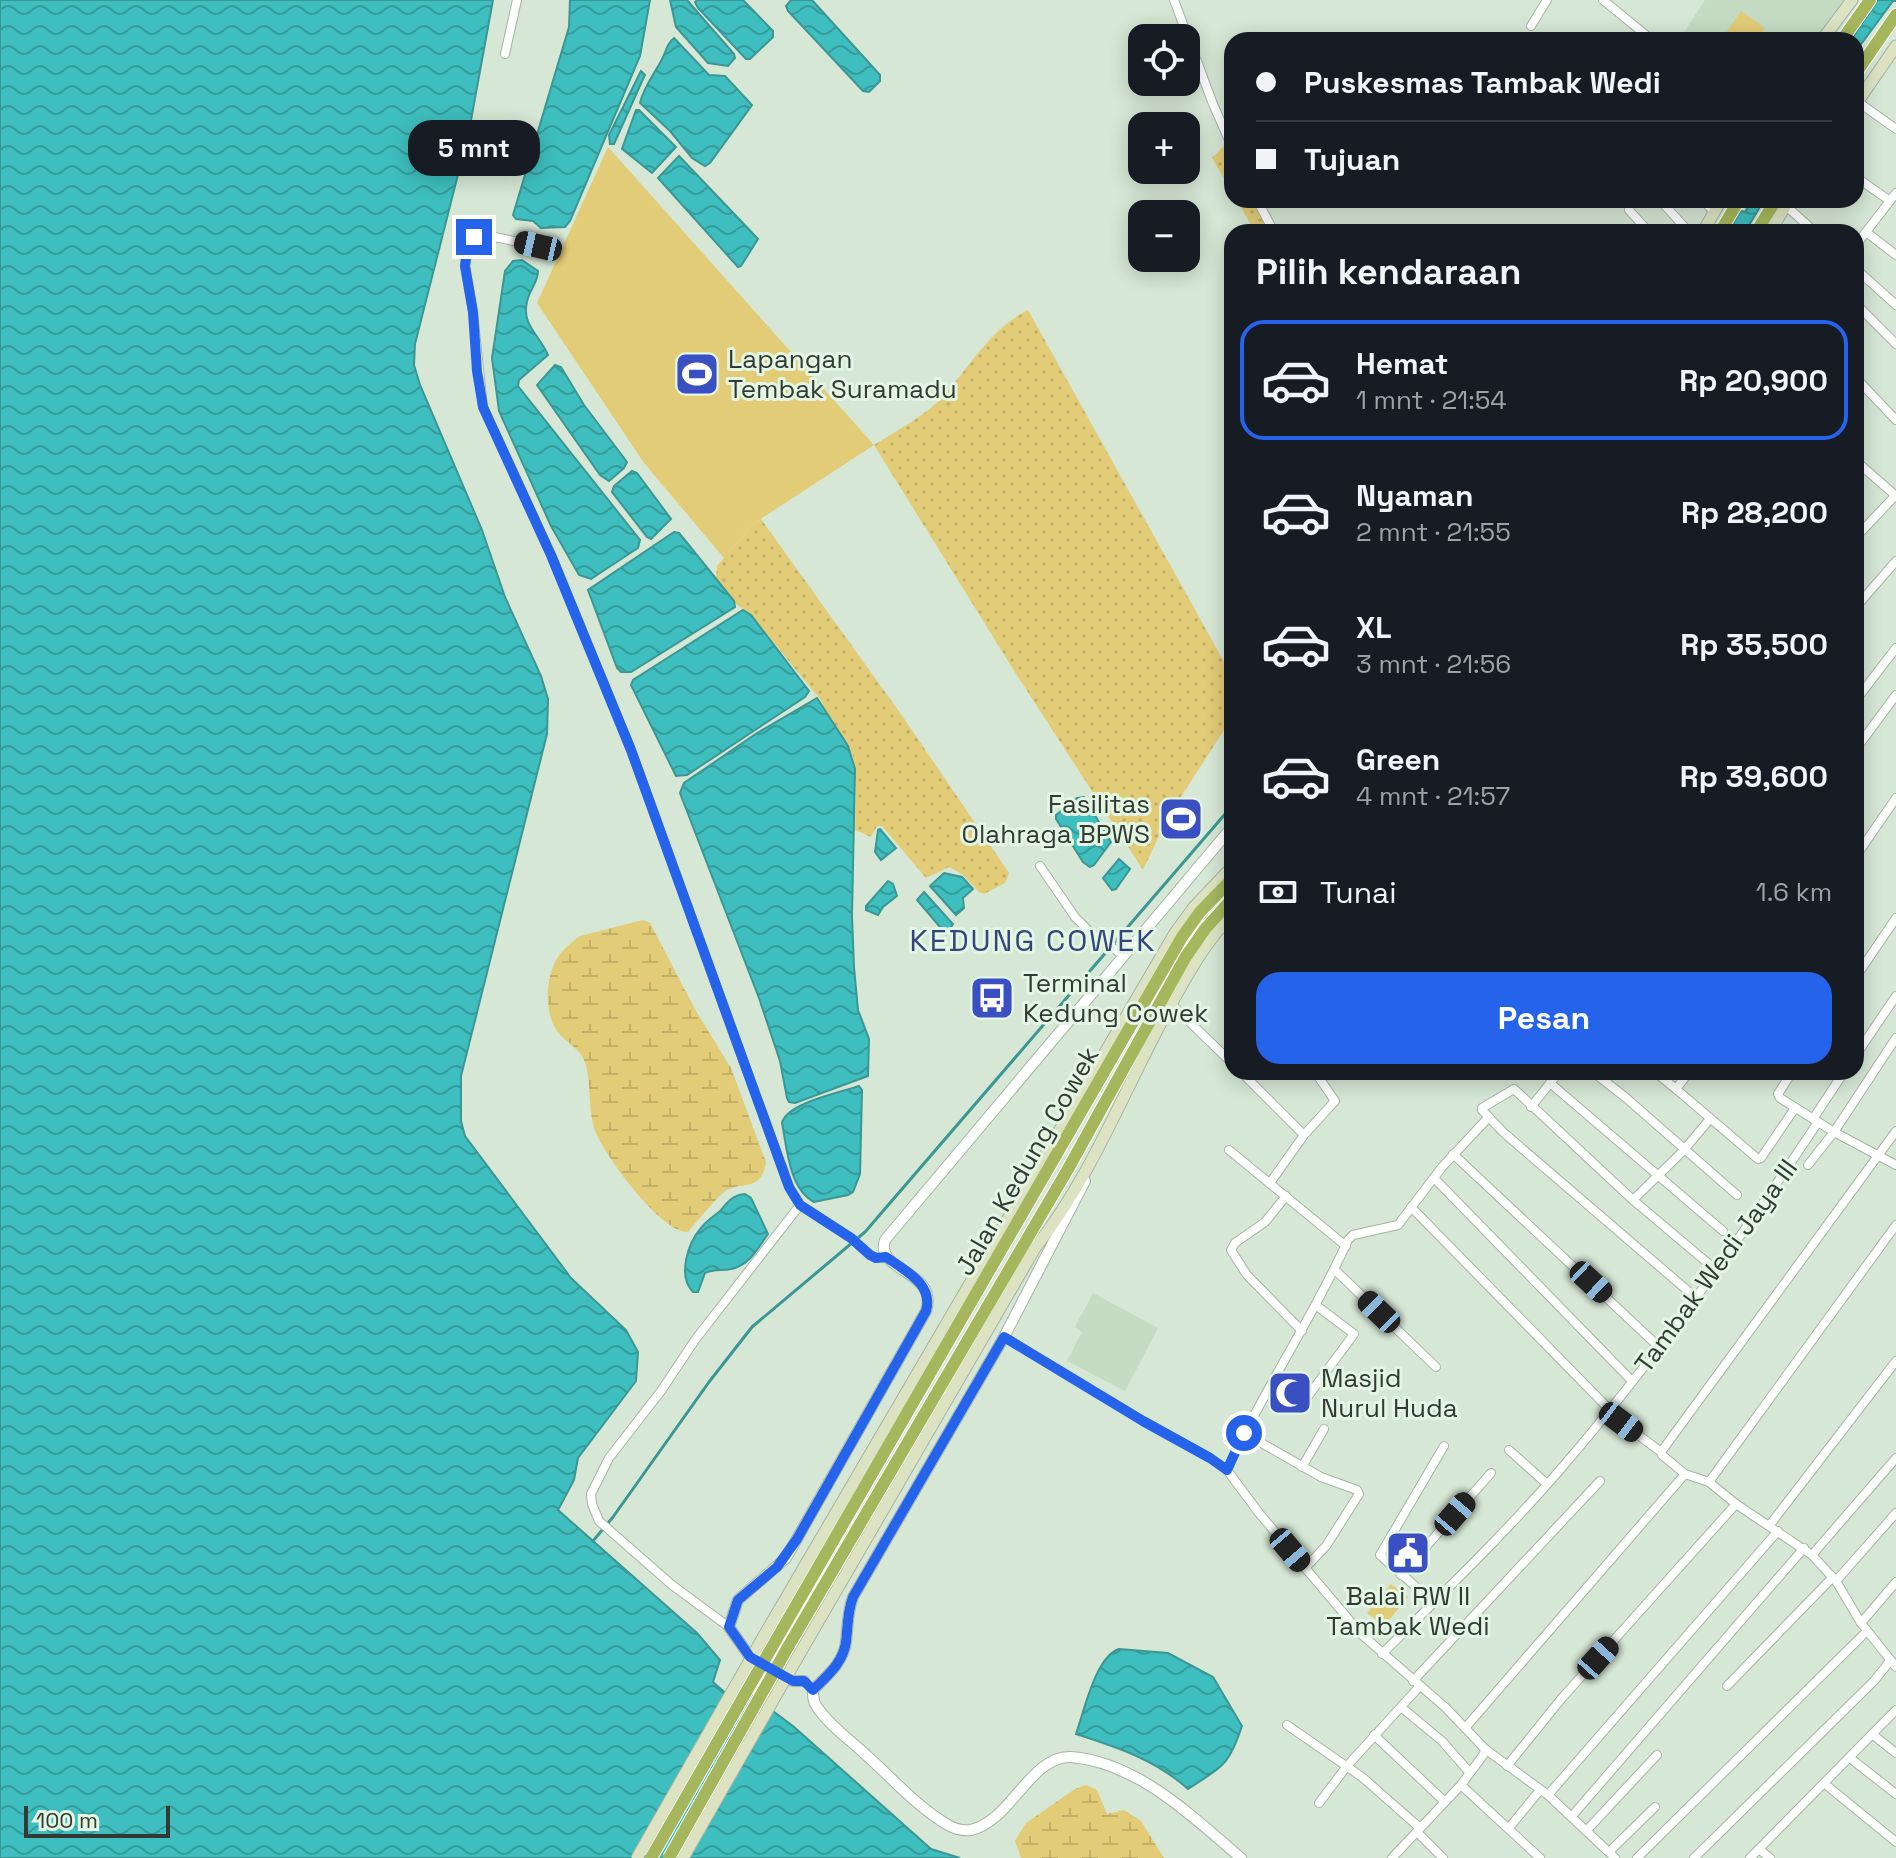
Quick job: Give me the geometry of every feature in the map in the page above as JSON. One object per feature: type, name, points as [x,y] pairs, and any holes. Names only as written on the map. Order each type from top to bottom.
[{"type":"highway","points":[[1848,32],[1870,0]]},
{"type":"highway","points":[[1864,61],[1896,15]]},
{"type":"highway","points":[[1763,224],[1778,208]]},
{"type":"highway","name":"Jalan Kedung Cowek","points":[[651,1858],[771,1637],[1182,937],[1224,887]]},
{"type":"highway","name":"Jalan Kedung Cowek","points":[[669,1858],[794,1650],[1185,958],[1224,908]]},
{"type":"main road","points":[[1828,32],[1852,0]]},
{"type":"main road","points":[[1864,93],[1895,48]]},
{"type":"main road","points":[[1707,224],[1716,208]]},
{"type":"main road","points":[[637,1858],[771,1637],[1175,933],[1224,875]]},
{"type":"main road","points":[[683,1858],[794,1650],[1035,1248],[1058,1219],[1094,1156],[1171,1004],[1204,946],[1224,924]]},
{"type":"street","points":[[505,54],[517,0]]},
{"type":"street","points":[[1174,0],[1224,129]]},
{"type":"street","points":[[1531,26],[1547,0]]},
{"type":"street","points":[[1603,0],[1642,32]]},
{"type":"street","points":[[1864,108],[1896,129]]},
{"type":"street","points":[[1864,181],[1893,197],[1864,235]]},
{"type":"street","points":[[1667,208],[1682,224]]},
{"type":"street","points":[[1710,208],[1714,212]]},
{"type":"street","points":[[1789,208],[1806,224]]},
{"type":"street","points":[[1629,210],[1642,224]]},
{"type":"street","points":[[1866,232],[1896,255]]},
{"type":"street","points":[[538,246],[480,234],[474,237],[467,249],[466,276],[483,407],[556,568],[631,750],[789,1187],[800,1205],[876,1258],[886,1257]]},
{"type":"street","points":[[1864,276],[1896,305]]},
{"type":"street","points":[[1864,312],[1896,344]]},
{"type":"street","points":[[1864,386],[1896,420]]},
{"type":"street","points":[[1864,468],[1896,496],[1864,529]]},
{"type":"street","points":[[1864,598],[1896,561]]},
{"type":"street","points":[[1864,690],[1896,648]]},
{"type":"street","points":[[1864,738],[1896,695]]},
{"type":"street","points":[[1864,845],[1895,803]]},
{"type":"street","points":[[729,1627],[738,1600],[786,1558],[926,1311],[926,1290],[919,1281],[886,1257],[883,1248],[885,1240],[1120,953],[1224,836]]},
{"type":"street","points":[[1040,866],[1075,917],[1120,953]]},
{"type":"street","points":[[1864,965],[1896,918]]},
{"type":"street","points":[[1864,1043],[1896,996]]},
{"type":"street","points":[[1171,1004],[1224,1053]]},
{"type":"street","points":[[1808,1165],[1834,1132],[1896,1038]]},
{"type":"street","points":[[1249,1080],[1304,1135]]},
{"type":"street","points":[[1270,1183],[1304,1135],[1335,1101],[1321,1080]]},
{"type":"street","points":[[1531,1107],[1552,1080]]},
{"type":"street","points":[[1603,1080],[1737,1195]]},
{"type":"street","points":[[1665,1080],[1760,1159],[1795,1108]]},
{"type":"street","points":[[1676,1089],[1683,1080]]},
{"type":"street","points":[[1787,1080],[1778,1096],[1834,1132],[1896,1165]]},
{"type":"street","name":"Tambak Wedi Jaya III","points":[[1382,1654],[1547,1484],[1632,1381],[1716,1270],[1839,1080]]},
{"type":"street","points":[[1550,1083],[1723,1231]]},
{"type":"street","points":[[1695,1297],[1488,1118],[1482,1108],[1511,1088],[1633,1200],[1716,1270]]},
{"type":"street","points":[[1227,1470],[1265,1391],[1317,1306],[1353,1235],[1396,1227],[1453,1154],[1488,1118]]},
{"type":"street","points":[[1633,1200],[1683,1151],[1710,1119]]},
{"type":"street","points":[[1661,1452],[1896,1131]]},
{"type":"street","points":[[1229,1150],[1346,1246]]},
{"type":"street","points":[[1453,1154],[1659,1347]]},
{"type":"street","points":[[813,1690],[838,1663],[844,1650],[848,1611],[853,1597],[1004,1337],[1071,1211],[1094,1156]]},
{"type":"street","points":[[1434,1178],[1632,1381]]},
{"type":"street","points":[[1286,1196],[1265,1222],[1235,1243],[1231,1250],[1247,1275],[1302,1331]]},
{"type":"street","points":[[800,1205],[695,1340],[661,1391],[609,1458],[591,1494],[599,1521],[672,1585],[729,1627],[744,1647],[797,1672],[813,1690],[816,1706],[832,1723],[923,1806],[957,1829],[975,1829],[993,1820],[1040,1771],[1057,1759],[1067,1757],[1100,1763],[1163,1794],[1241,1858]]},
{"type":"street","points":[[1411,1207],[1609,1409]]},
{"type":"street","points":[[1709,1482],[1896,1225]]},
{"type":"street","points":[[1335,1270],[1436,1367]]},
{"type":"street","points":[[1300,1407],[1354,1334],[1317,1306]]},
{"type":"street","points":[[1004,1337],[1227,1470],[1361,1634],[1466,1727],[1485,1749],[1544,1792],[1612,1855],[1655,1807]]},
{"type":"street","points":[[1769,1526],[1896,1361]]},
{"type":"street","points":[[1621,1422],[1685,1474],[1709,1482],[1812,1555],[1834,1580],[1864,1627],[1892,1662]]},
{"type":"street","points":[[1302,1467],[1324,1429]]},
{"type":"street","points":[[1244,1433],[1302,1467],[1357,1490],[1359,1494],[1326,1546],[1305,1568]]},
{"type":"street","points":[[1433,1602],[1381,1557],[1381,1551],[1444,1446]]},
{"type":"street","points":[[1509,1450],[1547,1484]]},
{"type":"street","points":[[1812,1555],[1896,1458]]},
{"type":"street","points":[[1401,1575],[1491,1473]]},
{"type":"street","points":[[1466,1727],[1685,1474]]},
{"type":"street","points":[[1319,1803],[1347,1766],[1401,1707],[1416,1684],[1600,1481]]},
{"type":"street","points":[[1507,1766],[1562,1698],[1736,1504]]},
{"type":"street","points":[[1727,1686],[1834,1580],[1896,1513]]},
{"type":"street","points":[[1509,1828],[1778,1531]]},
{"type":"street","points":[[1572,1816],[1804,1548]]},
{"type":"street","points":[[1637,1858],[1864,1627],[1896,1582]]},
{"type":"street","points":[[1694,1858],[1874,1681],[1892,1662],[1896,1651]]},
{"type":"street","points":[[1401,1707],[1442,1741],[1470,1773]]},
{"type":"street","points":[[1750,1858],[1896,1710]]},
{"type":"street","points":[[1287,1725],[1347,1766],[1418,1830],[1443,1858]]},
{"type":"street","points":[[1872,1734],[1896,1753]]},
{"type":"street","points":[[1374,1735],[1444,1801]]},
{"type":"street","points":[[1392,1858],[1461,1785],[1485,1749]]},
{"type":"street","points":[[1587,1830],[1657,1755]]},
{"type":"street","points":[[1850,1758],[1896,1794]]},
{"type":"street","points":[[1825,1784],[1896,1842]]},
{"type":"street","points":[[1461,1785],[1540,1858]]},
{"type":"street","points":[[1759,1849],[1770,1858]]},
{"type":"shaded area","points":[[1705,0],[1852,0],[1828,32],[1684,32]]},
{"type":"shaded area","points":[[1093,1293],[1158,1328],[1125,1391],[1067,1361],[1082,1332],[1075,1327]]},
{"type":"green space","points":[[1741,11],[1765,28],[1762,32],[1727,32]]},
{"type":"green space","points":[[1224,146],[1224,178],[1212,158]]},
{"type":"green space","name":"Lapangan Tembak Suramadu","points":[[608,147],[874,445],[753,524],[724,558],[644,463],[537,303]]},
{"type":"green space","points":[[1242,208],[1261,208],[1270,224],[1250,224]]},
{"type":"green space","points":[[1028,310],[1224,662],[1224,730],[1158,832],[1143,870],[874,445],[937,402],[992,337]]},
{"type":"green space","points":[[761,519],[903,717],[1009,873],[1005,883],[984,894],[949,867],[926,878],[882,826],[877,826],[871,837],[855,830],[856,788],[853,756],[848,746],[820,699],[751,615],[736,604],[716,579],[717,566],[753,524]]},
{"type":"green space","points":[[643,920],[650,923],[696,1011],[731,1068],[766,1162],[759,1179],[723,1193],[688,1232],[677,1229],[649,1207],[601,1143],[593,1123],[584,1059],[558,1033],[549,1011],[551,973],[565,948],[580,936]]},
{"type":"green space","points":[[1391,1584],[1408,1597],[1384,1626],[1367,1613]]},
{"type":"green space","points":[[1086,1785],[1097,1790],[1107,1814],[1124,1810],[1141,1821],[1164,1858],[1021,1858],[1015,1841],[1026,1823],[1075,1789]]},
{"type":"water","points":[[0,0],[493,0],[469,131],[415,344],[414,365],[548,699],[547,734],[461,1076],[461,1121],[465,1136],[571,1278],[626,1330],[638,1352],[636,1381],[578,1458],[574,1480],[558,1510],[697,1633],[720,1660],[713,1682],[730,1697],[743,1689],[793,1726],[931,1849],[960,1858],[0,1858]]},
{"type":"water","points":[[570,0],[650,0],[640,56],[570,221],[565,227],[541,228],[533,221],[516,219],[513,215],[569,27]]},
{"type":"water","points":[[670,0],[687,0],[734,54],[735,58],[728,66],[708,63],[676,27]]},
{"type":"water","points":[[697,0],[743,0],[773,31],[773,37],[750,59],[746,59],[698,8]]},
{"type":"water","points":[[791,0],[812,0],[880,75],[880,81],[869,92],[863,91],[788,11],[786,6]]},
{"type":"water","points":[[1878,0],[1896,0],[1864,40],[1864,32],[1856,32]]},
{"type":"water","points":[[674,38],[709,75],[725,76],[752,105],[705,166],[692,158],[670,131],[640,103],[646,86]]},
{"type":"water","points":[[641,71],[645,75],[614,144],[610,144],[609,135]]},
{"type":"water","points":[[636,110],[676,147],[652,173],[622,149]]},
{"type":"water","points":[[679,156],[758,239],[741,266],[738,267],[658,178]]},
{"type":"water","points":[[1747,208],[1759,208],[1750,224],[1733,224],[1741,211],[1745,212]]},
{"type":"water","points":[[522,260],[538,271],[526,310],[532,330],[548,355],[519,380],[518,386],[640,540],[638,548],[591,579],[579,575],[551,526],[499,411],[492,358],[505,271],[513,261]]},
{"type":"water","points":[[555,365],[561,367],[584,405],[627,462],[609,481],[600,475],[537,385]]},
{"type":"water","points":[[632,471],[637,473],[671,519],[651,539],[612,492],[614,486]]},
{"type":"water","points":[[674,532],[684,539],[734,601],[735,607],[631,672],[621,672],[588,590]]},
{"type":"water","points":[[743,610],[751,615],[809,691],[805,697],[687,775],[676,776],[631,685],[633,680]]},
{"type":"water","points":[[817,698],[848,746],[855,769],[854,967],[858,1010],[869,1039],[868,1076],[795,1103],[787,1098],[780,1061],[759,998],[680,793],[684,783],[757,733]]},
{"type":"water","points":[[1084,797],[1111,842],[1090,867],[1083,862],[1056,819],[1056,815],[1077,798]]},
{"type":"water","points":[[880,829],[896,848],[881,860],[875,852]]},
{"type":"water","points":[[1119,859],[1130,869],[1112,890],[1103,878]]},
{"type":"water","points":[[944,873],[962,877],[973,889],[963,898],[964,908],[956,915],[930,886]]},
{"type":"water","points":[[888,881],[893,884],[897,896],[878,915],[866,910],[866,906]]},
{"type":"water","points":[[924,892],[953,924],[946,934],[917,900]]},
{"type":"water","points":[[859,1086],[862,1090],[860,1174],[853,1192],[814,1202],[799,1188],[794,1178],[782,1123],[786,1116],[803,1104]]},
{"type":"water","points":[[745,1194],[751,1198],[768,1234],[743,1264],[705,1273],[698,1292],[693,1292],[688,1285],[685,1269],[696,1234],[731,1200]]},
{"type":"water","points":[[1119,1649],[1168,1653],[1213,1677],[1242,1726],[1222,1765],[1188,1789],[1149,1762],[1076,1734],[1097,1673],[1111,1654]]},
{"type":"waterway","points":[[593,1541],[752,1327],[865,1232],[1224,815]]},
{"type":"place","name":"Lapangan Tembak Suramadu","points":[[697,374]]},
{"type":"place","name":"Fasilitas Olahraga BPWS","points":[[1181,819]]},
{"type":"place","name":"Terminal Kedung Cowek","points":[[992,998]]},
{"type":"place","name":"Masjid Nurul Huda","points":[[1290,1393]]},
{"type":"place","name":"Balai RW II Tambak Wedi","points":[[1408,1553]]},
{"type":"district","name":"KEDUNG COWEK","points":[[1033,940]]},
{"type":"route","points":[[474,237],[467,249],[465,266],[483,407],[551,555],[631,750],[789,1187],[800,1205],[851,1238],[870,1255],[886,1257],[919,1281],[928,1298],[926,1311],[786,1558],[738,1600],[729,1627],[750,1657],[793,1681],[804,1681],[813,1690],[833,1671],[844,1650],[848,1611],[853,1597],[1004,1337],[1227,1470],[1244,1433]]}]
